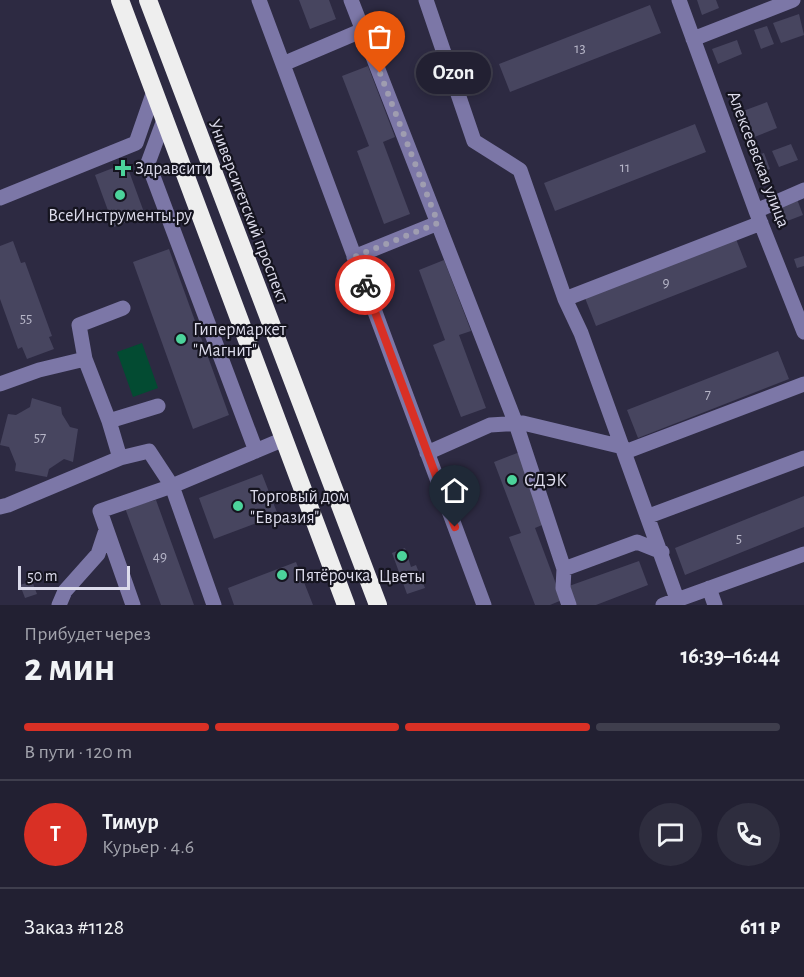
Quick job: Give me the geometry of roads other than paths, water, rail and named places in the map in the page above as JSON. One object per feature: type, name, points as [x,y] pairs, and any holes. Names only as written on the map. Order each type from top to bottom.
[{"type":"highway","points":[[120,0],[346,605]]},
{"type":"highway","name":"Университетский проспект","points":[[148,0],[378,605]]},
{"type":"street","points":[[259,0],[484,605]]},
{"type":"street","points":[[351,0],[516,423],[564,569],[563,588],[569,605]]},
{"type":"street","points":[[426,0],[474,141],[520,170],[566,299],[581,333],[649,516],[677,599]]},
{"type":"street","name":"Алексеевская улица","points":[[678,0],[804,332]]},
{"type":"street","points":[[693,39],[793,0]]},
{"type":"street","points":[[283,64],[363,30]]},
{"type":"street","points":[[0,198],[136,143],[154,91]]},
{"type":"street","points":[[165,117],[148,163],[256,451]]},
{"type":"street","points":[[136,143],[152,152]]},
{"type":"street","points":[[566,299],[759,217],[804,190]]},
{"type":"street","points":[[354,257],[438,223]]},
{"type":"street","points":[[120,458],[85,359],[79,325],[123,308]]},
{"type":"street","points":[[0,384],[39,370],[85,359]]},
{"type":"street","points":[[427,453],[490,425],[516,423],[624,450],[804,384]]},
{"type":"street","points":[[109,422],[158,406]]},
{"type":"street","points":[[133,605],[100,511],[172,486],[284,439]]},
{"type":"street","points":[[0,507],[120,458],[149,451],[172,486],[214,605]]},
{"type":"street","points":[[649,516],[804,458]]},
{"type":"street","points":[[59,605],[65,591],[98,554],[106,530]]},
{"type":"street","points":[[564,569],[637,542],[662,552]]},
{"type":"street","points":[[663,605],[804,554]]},
{"type":"street","points":[[709,588],[715,605]]},
{"type":"place","name":"Ozon","points":[[380,73]]},
{"type":"place","name":"Здравсити","points":[[123,168]]},
{"type":"place","name":"ВсеИнструменты.ру","points":[[120,195]]},
{"type":"place","name":"Гипермаркет \"Магнит\"","points":[[181,339]]},
{"type":"place","name":"СДЭК","points":[[512,480]]},
{"type":"place","name":"Торговый дом \"Евразия\"","points":[[238,506]]},
{"type":"place","name":"Цветы","points":[[402,556]]},
{"type":"place","name":"Пятёрочка","points":[[282,575]]}]
